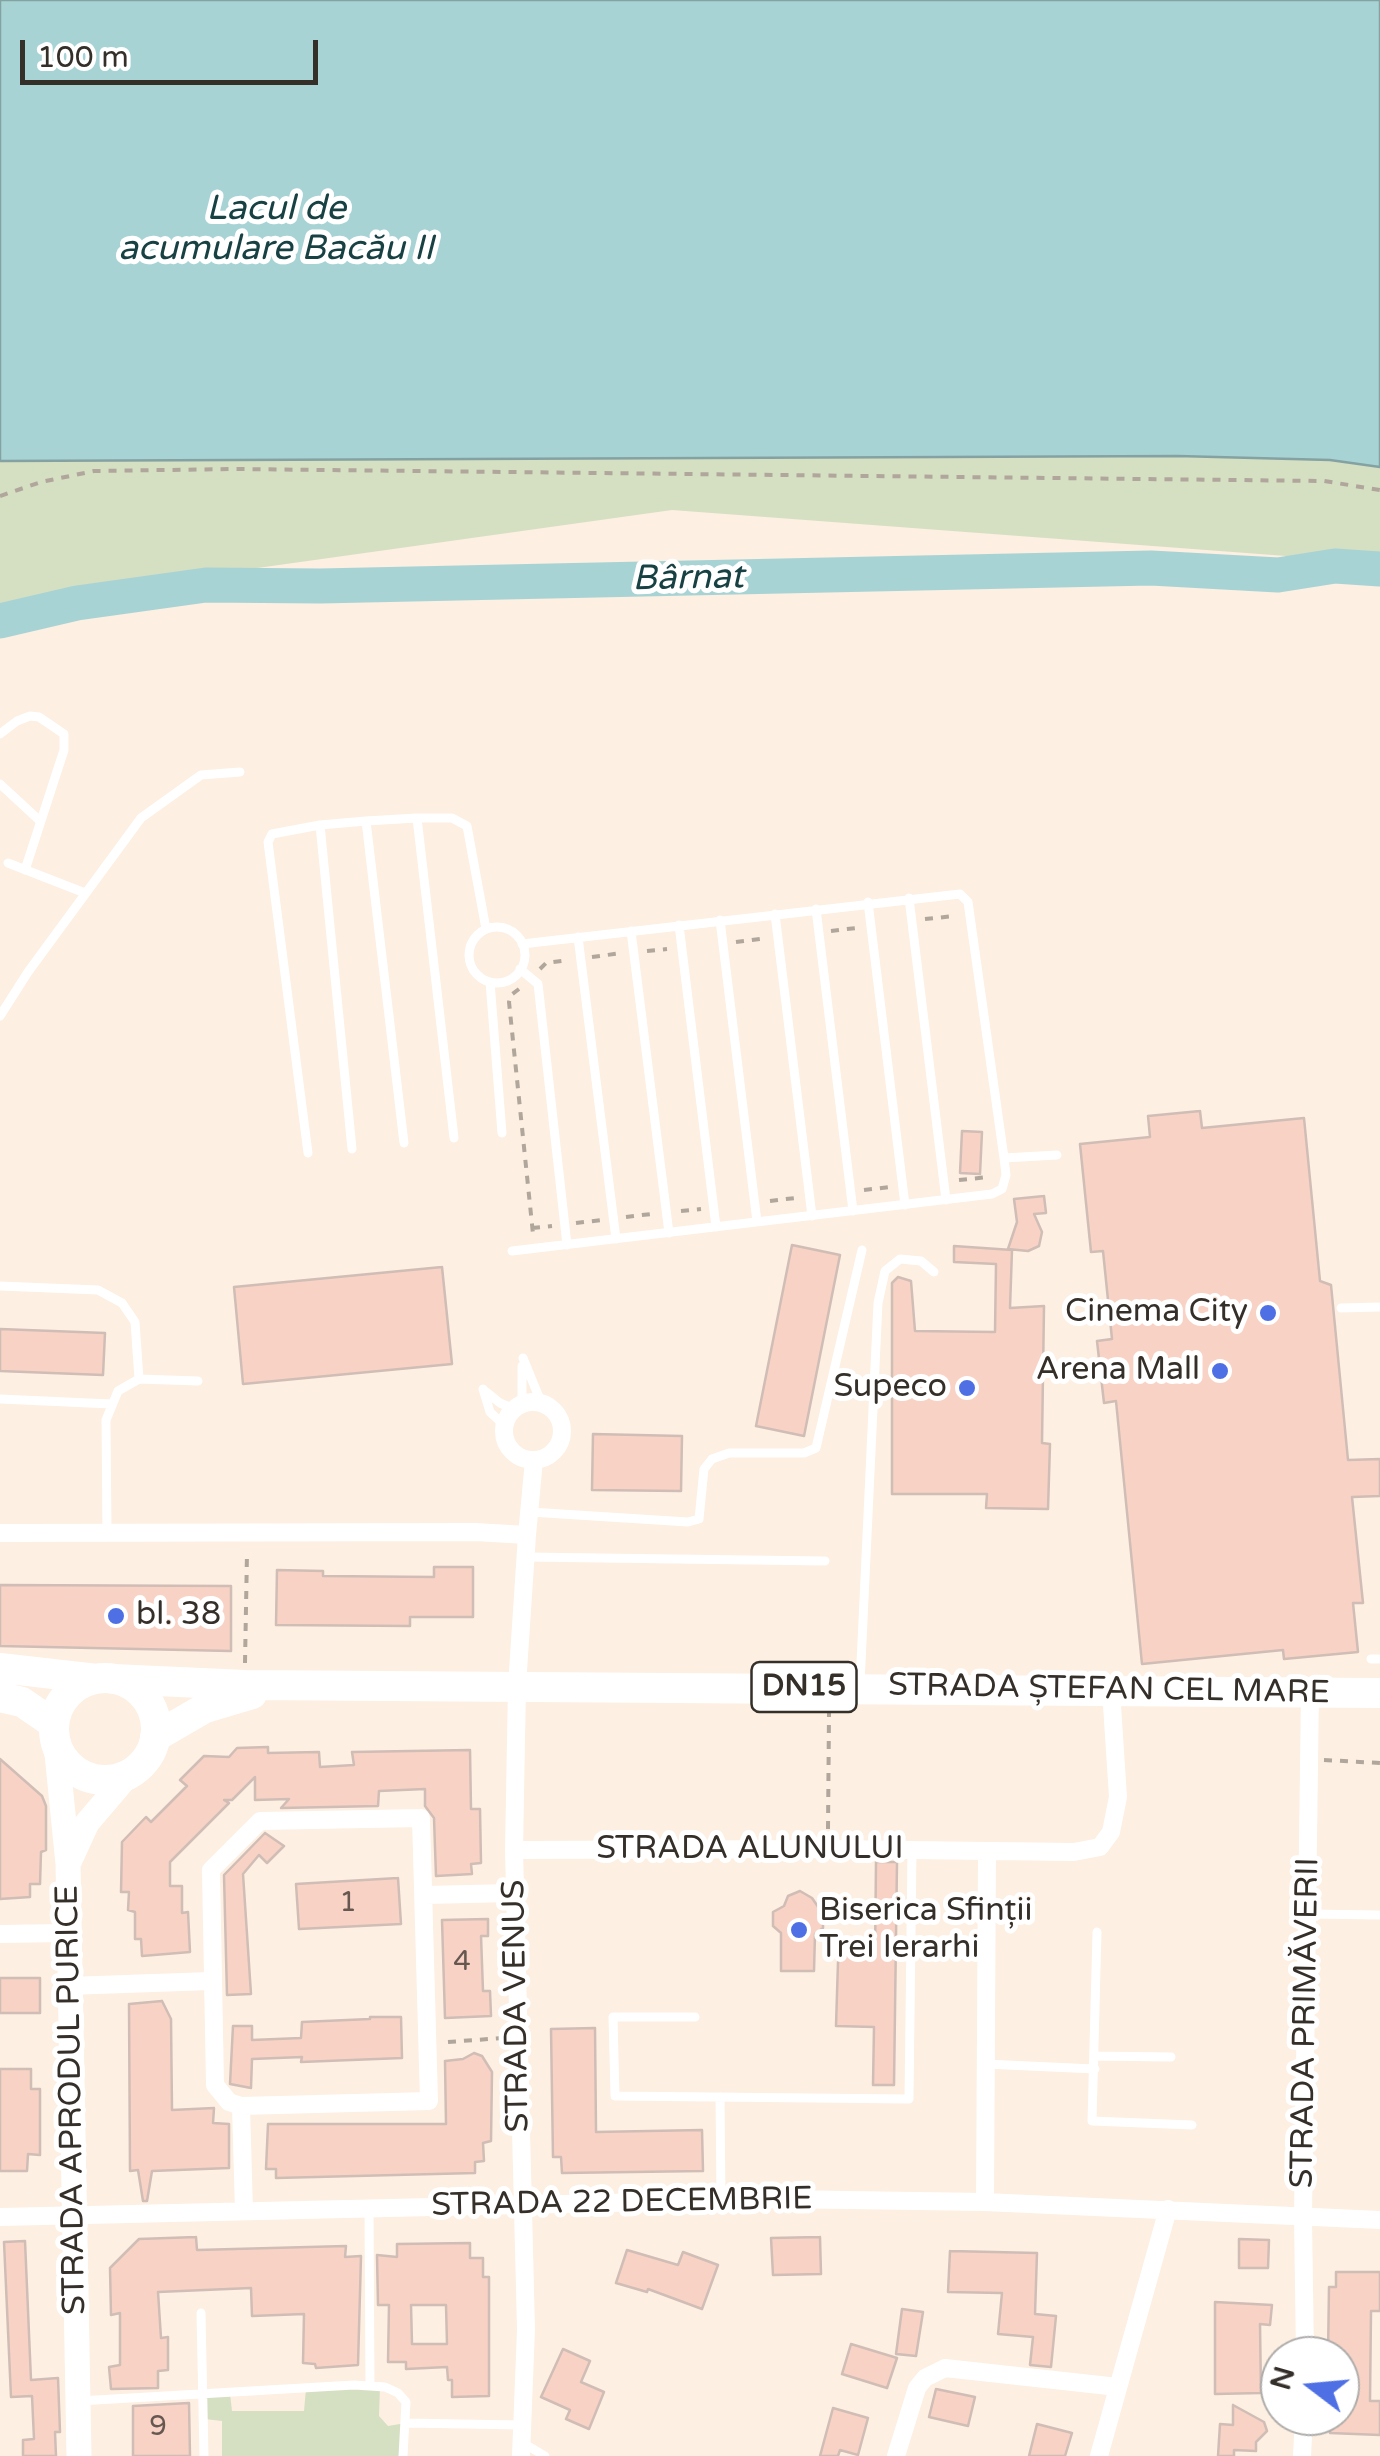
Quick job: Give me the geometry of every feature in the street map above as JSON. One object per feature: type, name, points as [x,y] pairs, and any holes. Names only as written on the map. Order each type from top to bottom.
[{"type":"main road","name":"DN15","points":[[0,1668],[105,1679],[298,1686]]},
{"type":"main road","points":[[55,1734],[59,1708],[68,1694],[82,1684],[105,1679],[128,1684],[150,1706],[155,1737]]},
{"type":"main road","name":"STRADA ȘTEFAN CEL MARE","points":[[298,1686],[1380,1693]]},
{"type":"main road","name":"DN15","points":[[126,1776],[150,1753],[155,1737],[206,1708],[236,1697],[298,1686]]},
{"type":"main road","points":[[0,1698],[22,1702],[55,1734],[64,1760],[76,1772],[92,1779],[126,1776]]},
{"type":"street","points":[[520,1410],[557,1413],[563,1431],[556,1449],[549,1456],[534,1460],[513,1452],[507,1444],[520,1410]]},
{"type":"street","name":"STRADA VENUS","points":[[523,2441],[526,2329],[513,1893],[517,1686],[534,1460]]},
{"type":"street","points":[[0,1534],[526,1535]]},
{"type":"street","name":"STRADA ALUNULUI","points":[[514,1850],[1074,1852],[1100,1847],[1110,1832],[1118,1797],[1111,1690]]},
{"type":"street","name":"STRADA PRIMĂVERII","points":[[1305,2336],[1310,1691]]},
{"type":"street","name":"STRADA APRODUL PURICE","points":[[55,1734],[68,1864],[78,2456]]},
{"type":"street","points":[[68,1864],[87,1823],[126,1776]]},
{"type":"street","points":[[421,1818],[429,2101],[241,2106],[229,2102],[215,2085],[211,1981],[210,1870],[260,1821],[421,1818]]},
{"type":"street","points":[[984,2202],[987,1852]]},
{"type":"street","points":[[424,1895],[513,1893]]},
{"type":"street","points":[[0,1934],[67,1933]]},
{"type":"street","points":[[68,1986],[211,1981]]},
{"type":"street","points":[[241,2106],[244,2211]]},
{"type":"street","name":"STRADA 22 DECEMBRIE","points":[[0,2217],[721,2200],[984,2202],[1380,2220]]},
{"type":"street","points":[[1099,2456],[1168,2208]]},
{"type":"street","points":[[896,2456],[917,2388],[925,2378],[945,2368],[1118,2388]]},
{"type":"lane","points":[[0,734],[30,716],[39,717],[64,734],[64,750],[25,870]]},
{"type":"lane","points":[[0,1016],[141,818],[201,775],[240,772]]},
{"type":"lane","points":[[0,784],[39,820]]},
{"type":"lane","points":[[417,818],[454,1138]]},
{"type":"lane","points":[[308,1153],[268,842],[272,834],[320,825],[452,818],[467,826],[486,929]]},
{"type":"lane","points":[[366,821],[404,1144]]},
{"type":"lane","points":[[320,825],[352,1149]]},
{"type":"lane","points":[[8,862],[85,893]]},
{"type":"lane","points":[[512,1251],[992,1194],[1002,1189],[1006,1175],[970,914],[968,902],[960,894],[522,944]]},
{"type":"lane","points":[[909,898],[946,1200]]},
{"type":"lane","points":[[868,902],[905,1205]]},
{"type":"lane","points":[[816,908],[853,1211]]},
{"type":"lane","points":[[774,914],[812,1216]]},
{"type":"lane","points":[[720,920],[757,1222]]},
{"type":"lane","points":[[679,925],[716,1227]]},
{"type":"lane","points":[[486,929],[511,931],[522,944],[520,969],[508,980],[490,982],[476,973],[469,957],[473,940],[486,929]]},
{"type":"lane","points":[[632,930],[669,1232]]},
{"type":"lane","points":[[578,937],[616,1239]]},
{"type":"lane","points":[[520,969],[538,984],[567,1245]]},
{"type":"lane","points":[[490,982],[502,1133]]},
{"type":"lane","points":[[1004,1158],[1057,1155]]},
{"type":"lane","points":[[529,1512],[688,1522],[699,1518],[704,1470],[712,1459],[728,1453],[804,1453],[816,1448],[862,1250]]},
{"type":"lane","points":[[860,1687],[878,1304],[885,1271],[900,1259],[921,1261],[934,1272]]},
{"type":"lane","points":[[0,1286],[98,1290],[122,1303],[135,1322],[138,1379]]},
{"type":"lane","points":[[1341,1308],[1380,1306]]},
{"type":"lane","points":[[107,1533],[106,1420],[118,1391],[138,1379],[198,1381]]},
{"type":"lane","points":[[0,1399],[111,1404]]},
{"type":"lane","points":[[526,1556],[825,1561]]},
{"type":"lane","points":[[694,2017],[614,2017],[615,2096],[909,2099],[912,1850]]},
{"type":"lane","points":[[1308,1914],[1380,1915]]},
{"type":"lane","points":[[1098,1932],[1092,2120],[1192,2125]]},
{"type":"lane","points":[[1095,2056],[1171,2057]]},
{"type":"lane","points":[[985,2064],[1095,2069]]},
{"type":"lane","points":[[720,2097],[721,2200]]},
{"type":"lane","points":[[370,2208],[370,2386]]},
{"type":"lane","points":[[201,2313],[204,2456]]},
{"type":"lane","points":[[78,2401],[385,2386],[406,2402],[403,2456]]},
{"type":"lane","points":[[406,2424],[523,2441],[545,2456]]},
{"type":"path","points":[[0,496],[40,482],[94,471],[236,468],[1324,480],[1380,490]]},
{"type":"path","points":[[912,920],[970,914]]},
{"type":"path","points":[[819,932],[870,926]]},
{"type":"path","points":[[723,944],[778,936]]},
{"type":"path","points":[[534,1248],[510,995],[546,963],[681,947]]},
{"type":"path","points":[[245,1685],[248,1533]]},
{"type":"path","points":[[828,1849],[829,1687]]},
{"type":"path","points":[[1310,1759],[1380,1764]]},
{"type":"path","points":[[428,2044],[516,2038]]},
{"type":"green space","name":"Lacul de acumulare Bacău II","points":[[0,0],[1380,0],[1380,563],[672,510],[0,604]]},
{"type":"green space","points":[[380,2386],[379,2416],[388,2426],[406,2423],[403,2456],[222,2456],[222,2421],[205,2419],[203,2395],[230,2394],[232,2411],[304,2411],[306,2389]]},
{"type":"water","name":"Lacul de acumulare Bacău II","points":[[0,0],[1380,0],[1380,467],[1330,460],[1178,456],[0,461]]},
{"type":"building","name":"Arena Mall","points":[[1200,1111],[1202,1128],[1304,1118],[1320,1281],[1331,1285],[1348,1460],[1380,1459],[1380,1496],[1352,1497],[1363,1603],[1353,1603],[1358,1652],[1284,1659],[1283,1650],[1142,1664],[1116,1401],[1104,1403],[1097,1341],[1112,1339],[1103,1251],[1091,1252],[1080,1144],[1150,1137],[1148,1116]]},
{"type":"building","points":[[962,1131],[982,1132],[980,1174],[960,1173]]},
{"type":"building","points":[[1044,1196],[1046,1213],[1034,1214],[1042,1232],[1039,1246],[1028,1251],[1008,1249],[1017,1222],[1014,1199]]},
{"type":"building","points":[[792,1245],[840,1255],[804,1436],[756,1426]]},
{"type":"building","name":"Supeco","points":[[954,1246],[1012,1250],[1010,1308],[1044,1306],[1042,1443],[1050,1444],[1048,1509],[986,1508],[987,1494],[892,1494],[892,1283],[898,1277],[911,1281],[915,1331],[995,1332],[996,1264],[954,1262]]},
{"type":"building","points":[[442,1267],[452,1364],[243,1384],[234,1287]]},
{"type":"building","points":[[0,1329],[105,1333],[103,1375],[0,1371]]},
{"type":"building","points":[[593,1434],[682,1436],[681,1491],[592,1490]]},
{"type":"building","points":[[434,1567],[473,1567],[473,1617],[410,1617],[410,1626],[276,1625],[277,1570],[323,1571],[323,1576],[434,1577]]},
{"type":"building","name":"bl. 38","points":[[0,1585],[231,1586],[231,1651],[0,1646]]},
{"type":"building","points":[[268,1747],[268,1753],[319,1752],[320,1767],[354,1765],[352,1752],[470,1750],[471,1809],[480,1809],[481,1863],[471,1864],[472,1874],[436,1876],[434,1818],[425,1806],[425,1789],[379,1791],[378,1806],[281,1808],[289,1799],[255,1800],[255,1777],[232,1800],[224,1800],[229,1803],[170,1862],[170,1886],[182,1886],[182,1913],[188,1912],[190,1952],[142,1956],[141,1939],[135,1939],[135,1912],[128,1910],[129,1892],[121,1892],[122,1842],[146,1817],[151,1822],[187,1786],[180,1780],[204,1756],[229,1757],[237,1748]]},
{"type":"building","points":[[0,1759],[42,1796],[46,1806],[46,1850],[41,1852],[40,1884],[30,1884],[30,1897],[0,1899]]},
{"type":"building","points":[[265,1833],[284,1846],[267,1863],[259,1855],[243,1874],[251,1994],[227,1995],[224,1875]]},
{"type":"building","points":[[876,1862],[897,1862],[894,2085],[873,2085],[874,2027],[836,2026],[838,1962],[845,1955],[875,1956]]},
{"type":"building","points":[[398,1878],[401,1924],[299,1929],[296,1884]]},
{"type":"building","name":"Biserica Sfinții Trei Ierarhi","points":[[800,1891],[812,1898],[823,1914],[823,1928],[815,1934],[814,1971],[781,1971],[781,1933],[773,1926],[773,1912],[784,1906],[788,1896]]},
{"type":"building","points":[[488,1919],[488,1936],[481,1936],[483,1991],[490,1991],[491,2016],[445,2018],[442,1920]]},
{"type":"building","points":[[0,1978],[40,1978],[40,2013],[0,2013]]},
{"type":"building","points":[[162,2001],[171,2019],[172,2110],[214,2108],[213,2123],[229,2124],[229,2168],[152,2171],[147,2201],[143,2201],[138,2170],[130,2171],[129,2004]]},
{"type":"building","points":[[401,2017],[402,2058],[301,2062],[302,2057],[252,2059],[251,2088],[230,2084],[233,2026],[252,2026],[252,2040],[301,2038],[302,2022]]},
{"type":"building","points":[[595,2028],[596,2132],[702,2130],[703,2171],[562,2173],[561,2157],[553,2157],[551,2029]]},
{"type":"building","points":[[474,2053],[482,2056],[492,2072],[491,2141],[483,2143],[484,2161],[475,2162],[475,2173],[276,2178],[276,2169],[266,2169],[268,2124],[446,2124],[445,2061]]},
{"type":"building","points":[[0,2069],[31,2069],[31,2089],[40,2089],[40,2155],[28,2154],[27,2171],[0,2171]]},
{"type":"building","points":[[196,2237],[197,2250],[346,2246],[345,2257],[361,2256],[358,2365],[316,2368],[315,2364],[303,2363],[304,2314],[252,2316],[251,2288],[158,2292],[161,2338],[168,2337],[168,2370],[158,2371],[158,2388],[111,2389],[109,2367],[120,2365],[120,2313],[111,2315],[110,2268],[139,2239]]},
{"type":"building","points":[[820,2237],[821,2274],[773,2275],[771,2238]]},
{"type":"building","points":[[1239,2239],[1269,2240],[1268,2268],[1239,2268]]},
{"type":"building","points":[[25,2241],[31,2380],[58,2378],[60,2432],[55,2432],[56,2456],[23,2456],[23,2440],[34,2439],[32,2396],[11,2397],[4,2242]]},
{"type":"building","points":[[470,2243],[470,2258],[483,2258],[483,2277],[489,2277],[489,2396],[452,2397],[447,2367],[406,2369],[406,2362],[388,2362],[389,2305],[378,2305],[377,2255],[397,2257],[397,2244]],"holes":[[[411,2305],[446,2305],[447,2344],[412,2344]]]},
{"type":"building","points":[[627,2250],[678,2265],[683,2252],[718,2265],[702,2309],[648,2289],[647,2292],[616,2283]]},
{"type":"building","points":[[950,2251],[1037,2253],[1035,2314],[1056,2316],[1051,2367],[1030,2365],[1033,2337],[998,2334],[1002,2293],[948,2292]]},
{"type":"building","points":[[1336,2272],[1380,2272],[1380,2311],[1371,2311],[1370,2401],[1380,2401],[1380,2435],[1360,2434],[1360,2336],[1328,2336],[1329,2287],[1336,2287]]},
{"type":"building","points":[[1215,2302],[1272,2305],[1270,2325],[1260,2324],[1260,2393],[1215,2394]]},
{"type":"building","points":[[902,2309],[923,2312],[916,2356],[896,2354]]},
{"type":"building","points":[[851,2344],[897,2358],[887,2388],[842,2374]]},
{"type":"building","points":[[563,2349],[590,2361],[581,2382],[604,2392],[589,2429],[566,2419],[570,2410],[541,2397]]},
{"type":"building","points":[[936,2389],[975,2397],[968,2426],[929,2417]]},
{"type":"building","points":[[189,2403],[190,2456],[133,2456],[133,2406]]},
{"type":"building","points":[[1233,2405],[1260,2420],[1262,2436],[1256,2442],[1256,2451],[1234,2450],[1234,2456],[1218,2456],[1220,2424],[1233,2425]]},
{"type":"building","points":[[833,2408],[868,2418],[858,2455],[840,2450],[838,2456],[820,2456]]},
{"type":"building","points":[[1037,2424],[1072,2433],[1065,2456],[1029,2456]]},
{"type":"waterway","name":"Bârnat","points":[[0,621],[77,603],[206,585],[320,586],[1151,568],[1278,575],[1335,566],[1380,569]]},
{"type":"place","name":"Cinema City","points":[[1268,1313]]},
{"type":"place","name":"Arena Mall","points":[[1220,1371]]},
{"type":"place","name":"Supeco","points":[[967,1388]]},
{"type":"place","name":"bl. 38","points":[[116,1616]]},
{"type":"place","name":"Biserica Sfinții Trei Ierarhi","points":[[799,1930]]}]
